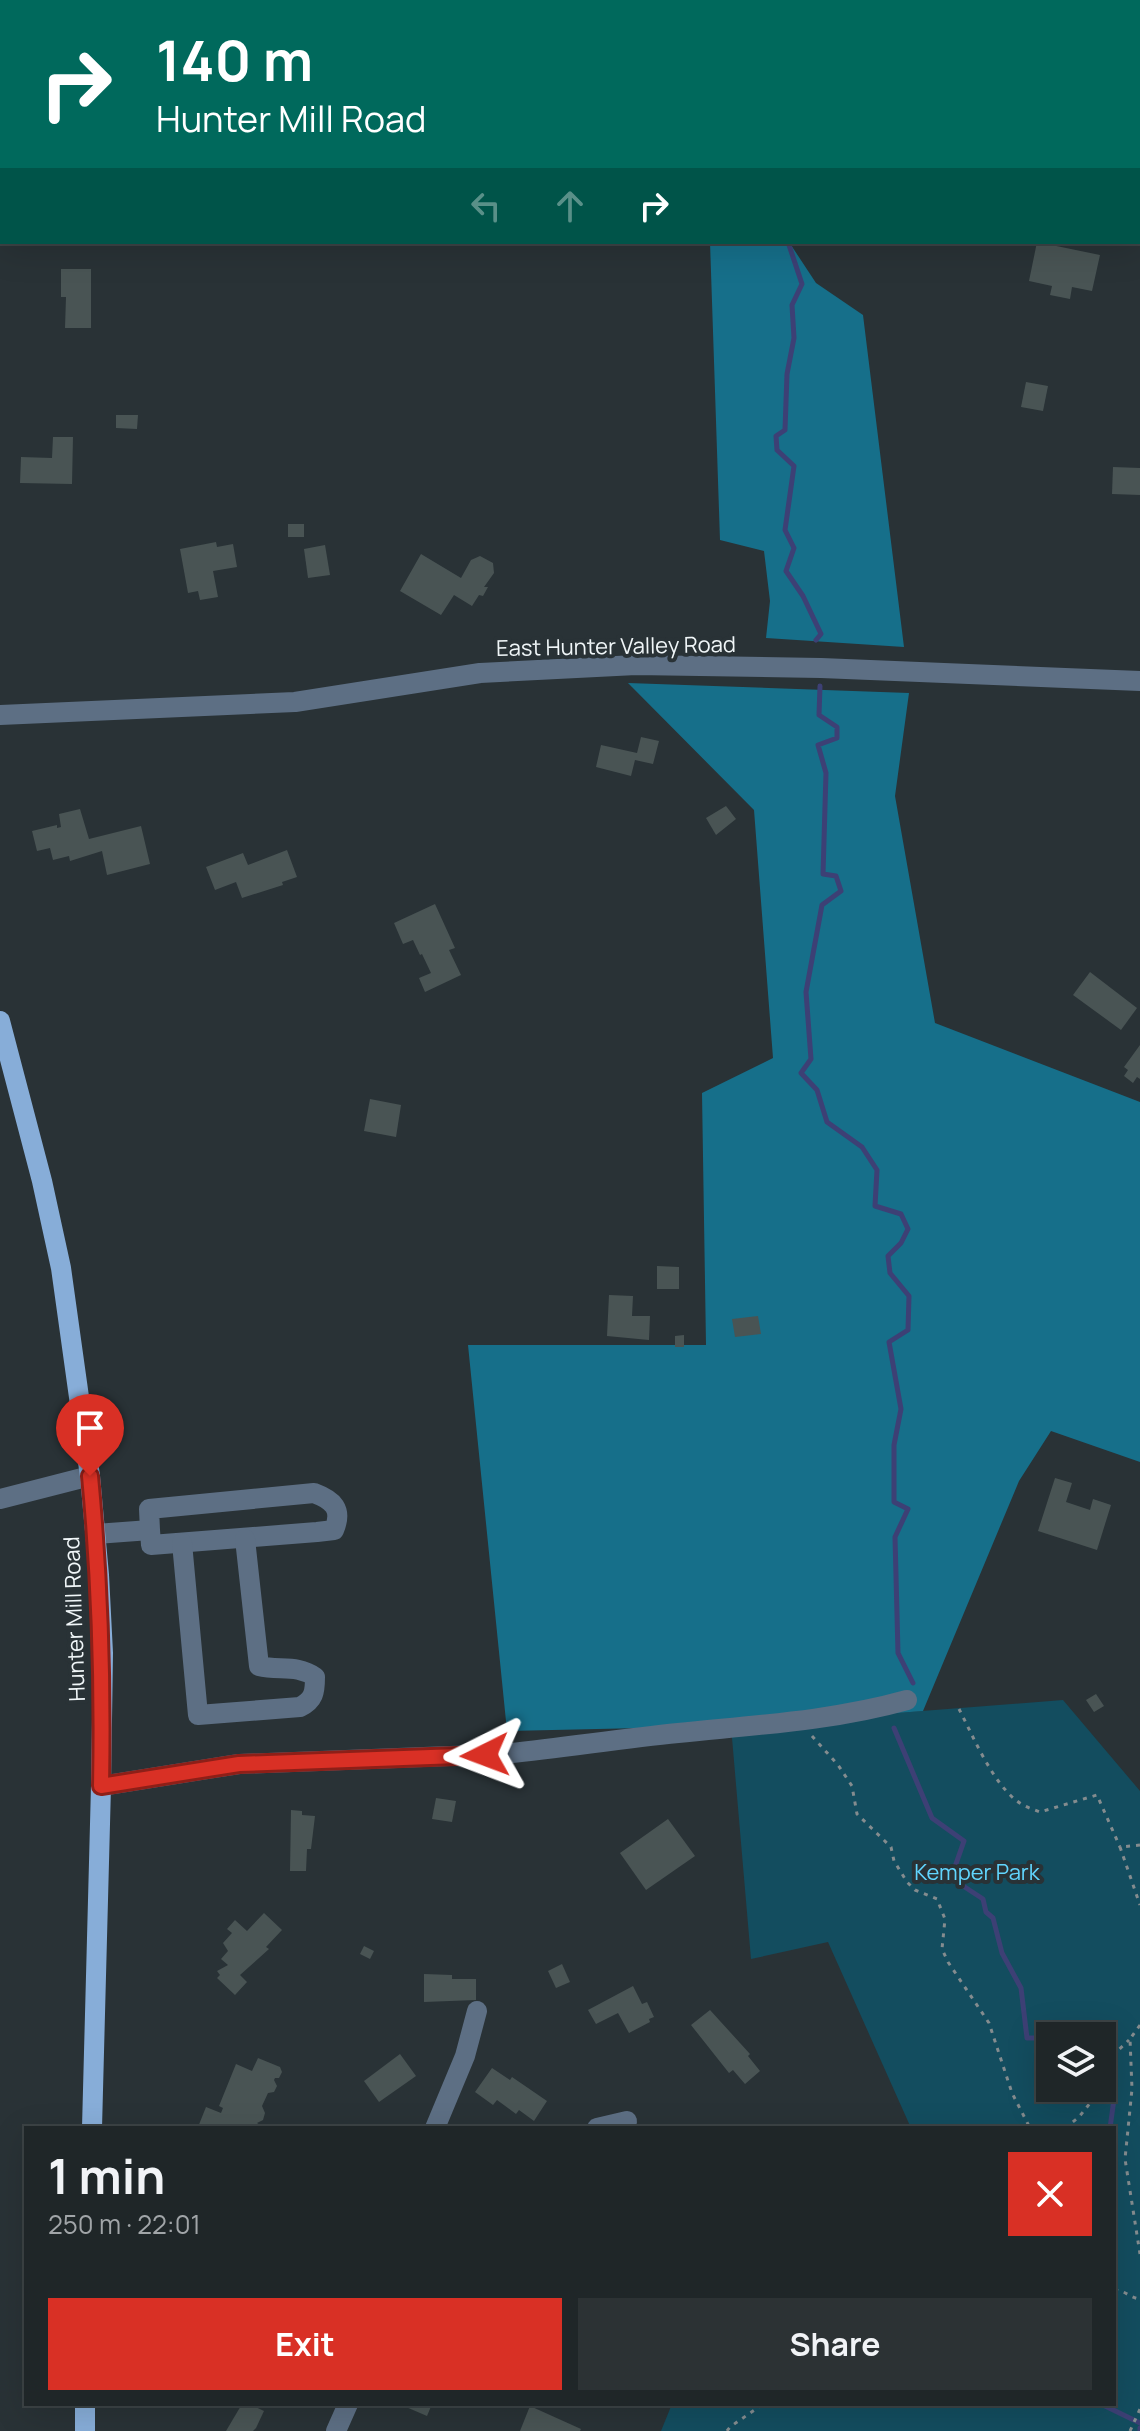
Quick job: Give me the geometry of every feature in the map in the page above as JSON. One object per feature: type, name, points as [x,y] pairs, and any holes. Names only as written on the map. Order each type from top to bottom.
[{"type":"main road","name":"Hunter Mill Road","points":[[0,1021],[42,1181],[61,1268],[96,1534],[103,1653],[92,2126]]},
{"type":"main road","points":[[85,2406],[85,2431]]},
{"type":"street","name":"East Hunter Valley Road","points":[[0,715],[295,702],[480,673],[636,665],[821,668],[1140,681]]},
{"type":"street","points":[[0,1499],[90,1476]]},
{"type":"street","points":[[314,1493],[330,1499],[337,1507],[339,1519],[334,1530],[151,1545],[150,1530],[149,1509],[314,1493]]},
{"type":"street","points":[[96,1534],[150,1530]]},
{"type":"street","points":[[182,1543],[198,1715],[300,1707],[310,1702],[315,1690],[315,1677],[307,1671],[291,1667],[269,1669],[259,1666],[245,1539]]},
{"type":"street","points":[[101,1786],[239,1764],[502,1754],[833,1718],[907,1700]]},
{"type":"street","points":[[436,2126],[465,2056],[477,2011]]},
{"type":"street","points":[[606,2126],[627,2121]]},
{"type":"street","points":[[336,2431],[347,2406]]},
{"type":"path","points":[[959,1709],[1005,1790],[1018,1803],[1040,1812],[1097,1795],[1120,1847],[1140,1905]]},
{"type":"path","points":[[807,1720],[813,1740],[838,1765],[852,1786],[857,1814],[887,1840],[894,1861],[907,1882],[915,1890],[937,1899],[945,1919],[942,1949],[989,2023],[1012,2093],[1029,2126]]},
{"type":"path","points":[[1120,1847],[1140,1845]]},
{"type":"path","points":[[1116,2052],[1140,2025]]},
{"type":"path","points":[[1130,2039],[1132,2089],[1125,2159],[1140,2254]]},
{"type":"path","points":[[1068,2126],[1091,2102]]},
{"type":"path","points":[[1116,2290],[1123,2290],[1140,2299]]},
{"type":"path","points":[[727,2431],[760,2406]]},
{"type":"path","points":[[1130,2431],[1140,2409]]},
{"type":"green space","name":"Kemper Park","points":[[1063,1700],[1140,1791],[1140,2431],[661,2431],[671,2406],[1116,2406],[1116,2126],[910,2126],[828,1942],[751,1959],[731,1726]]},
{"type":"shaded area","points":[[710,244],[790,244],[816,283],[863,315],[904,647],[766,638],[770,601],[764,551],[720,540]]},
{"type":"shaded area","points":[[628,683],[909,693],[895,796],[935,1023],[1140,1102],[1140,1462],[1051,1431],[1019,1481],[923,1711],[731,1726],[507,1731],[468,1345],[706,1345],[702,1093],[773,1058],[754,810]]},
{"type":"building","points":[[1037,244],[1100,255],[1092,291],[1072,287],[1070,299],[1050,295],[1052,286],[1029,281]]},
{"type":"building","points":[[61,269],[91,269],[91,328],[65,328],[66,297],[61,297]]},
{"type":"building","points":[[1026,382],[1048,386],[1043,411],[1021,407]]},
{"type":"building","points":[[116,415],[138,415],[137,429],[116,428]]},
{"type":"building","points":[[53,437],[73,437],[72,484],[20,483],[21,457],[52,458]]},
{"type":"building","points":[[1113,467],[1140,468],[1140,495],[1112,494]]},
{"type":"building","points":[[288,524],[304,524],[304,537],[288,537]]},
{"type":"building","points":[[216,542],[217,547],[233,544],[237,567],[213,571],[218,597],[200,600],[198,591],[188,593],[180,549]]},
{"type":"building","points":[[325,545],[330,575],[308,578],[304,549]]},
{"type":"building","points":[[421,554],[461,578],[471,560],[480,556],[493,563],[494,573],[484,587],[488,587],[483,596],[479,595],[472,606],[454,595],[441,615],[400,591]]},
{"type":"building","points":[[641,737],[659,741],[653,764],[635,760],[631,776],[596,767],[601,745],[637,753]]},
{"type":"building","points":[[726,806],[736,819],[716,835],[706,818]]},
{"type":"building","points":[[80,809],[89,839],[141,826],[150,864],[107,875],[102,851],[70,861],[69,856],[53,860],[50,848],[37,851],[32,831],[57,825],[57,828],[61,827],[59,814]]},
{"type":"building","points":[[287,850],[297,877],[282,882],[283,885],[242,898],[236,882],[215,890],[206,867],[243,853],[248,865]]},
{"type":"building","points":[[435,904],[455,948],[449,950],[461,975],[425,992],[419,978],[431,973],[413,940],[403,944],[394,923]]},
{"type":"building","points":[[1090,972],[1137,1008],[1121,1030],[1073,995]]},
{"type":"building","points":[[1140,1045],[1140,1079],[1137,1077],[1133,1083],[1124,1076],[1128,1070],[1124,1067]]},
{"type":"building","points":[[370,1099],[401,1105],[396,1137],[364,1131]]},
{"type":"building","points":[[657,1266],[679,1267],[679,1289],[657,1289]]},
{"type":"building","points":[[609,1295],[633,1296],[632,1316],[650,1316],[649,1340],[607,1336]]},
{"type":"building","points":[[758,1316],[761,1334],[735,1337],[732,1319]]},
{"type":"building","points":[[684,1335],[684,1347],[675,1347],[675,1336]]},
{"type":"building","points":[[1055,1478],[1072,1483],[1066,1502],[1090,1510],[1093,1499],[1111,1505],[1097,1550],[1038,1531]]},
{"type":"building","points":[[1096,1694],[1104,1706],[1094,1712],[1086,1700]]},
{"type":"building","points":[[436,1798],[456,1801],[452,1822],[432,1819]]},
{"type":"building","points":[[291,1810],[315,1816],[311,1849],[307,1849],[306,1871],[290,1871]]},
{"type":"building","points":[[668,1819],[695,1856],[646,1890],[620,1853]]},
{"type":"building","points":[[264,1913],[282,1930],[266,1947],[269,1949],[240,1975],[247,1982],[235,1995],[217,1978],[220,1975],[217,1971],[228,1965],[221,1959],[228,1951],[223,1943],[232,1933],[227,1929],[235,1920],[247,1931]]},
{"type":"building","points":[[364,1946],[374,1951],[370,1959],[360,1954]]},
{"type":"building","points":[[562,1964],[570,1982],[556,1988],[548,1971]]},
{"type":"building","points":[[424,1974],[476,1979],[476,2000],[424,2002]]},
{"type":"building","points":[[633,1986],[642,2004],[647,2002],[654,2017],[649,2019],[650,2022],[629,2033],[618,2013],[596,2024],[588,2010]]},
{"type":"building","points":[[710,2010],[750,2054],[748,2056],[760,2071],[745,2084],[733,2070],[729,2073],[691,2025]]},
{"type":"building","points":[[400,2054],[416,2076],[379,2102],[364,2081]]},
{"type":"building","points":[[258,2058],[280,2067],[282,2072],[274,2080],[277,2086],[274,2092],[268,2093],[262,2106],[265,2113],[263,2120],[257,2123],[260,2126],[198,2126],[206,2107],[221,2113],[223,2108],[219,2106],[236,2064],[252,2071]]},
{"type":"building","points":[[492,2068],[510,2080],[512,2077],[547,2101],[534,2121],[519,2110],[516,2114],[497,2100],[493,2105],[475,2092]]},
{"type":"building","points":[[241,2406],[253,2406],[264,2411],[253,2431],[226,2431]]},
{"type":"building","points":[[404,2406],[431,2406],[427,2416]]},
{"type":"building","points":[[530,2406],[581,2429],[520,2431]]},
{"type":"waterway","points":[[789,244],[802,284],[792,305],[794,338],[787,374],[785,430],[776,436],[777,450],[794,466],[785,530],[794,548],[786,571],[803,596],[821,634],[816,640]]},
{"type":"waterway","points":[[820,686],[819,715],[837,727],[837,738],[818,745],[826,773],[823,874],[836,876],[841,891],[822,905],[806,992],[811,1059],[801,1073],[817,1090],[827,1122],[862,1147],[877,1170],[875,1206],[901,1214],[908,1229],[901,1243],[888,1256],[890,1273],[909,1296],[908,1330],[889,1342],[901,1409],[894,1445],[894,1502],[908,1509],[895,1537],[898,1653],[913,1683]]},
{"type":"waterway","points":[[894,1728],[932,1818],[964,1841],[951,1878],[983,1899],[986,1912],[993,1918],[1002,1953],[1021,1988],[1027,2038],[1036,2038]]},
{"type":"waterway","points":[[1110,2126],[1114,2102]]},
{"type":"waterway","points":[[1105,2406],[1140,2423]]},
{"type":"route","points":[[90,1476],[103,1653],[101,1786],[239,1764],[485,1755]]}]
